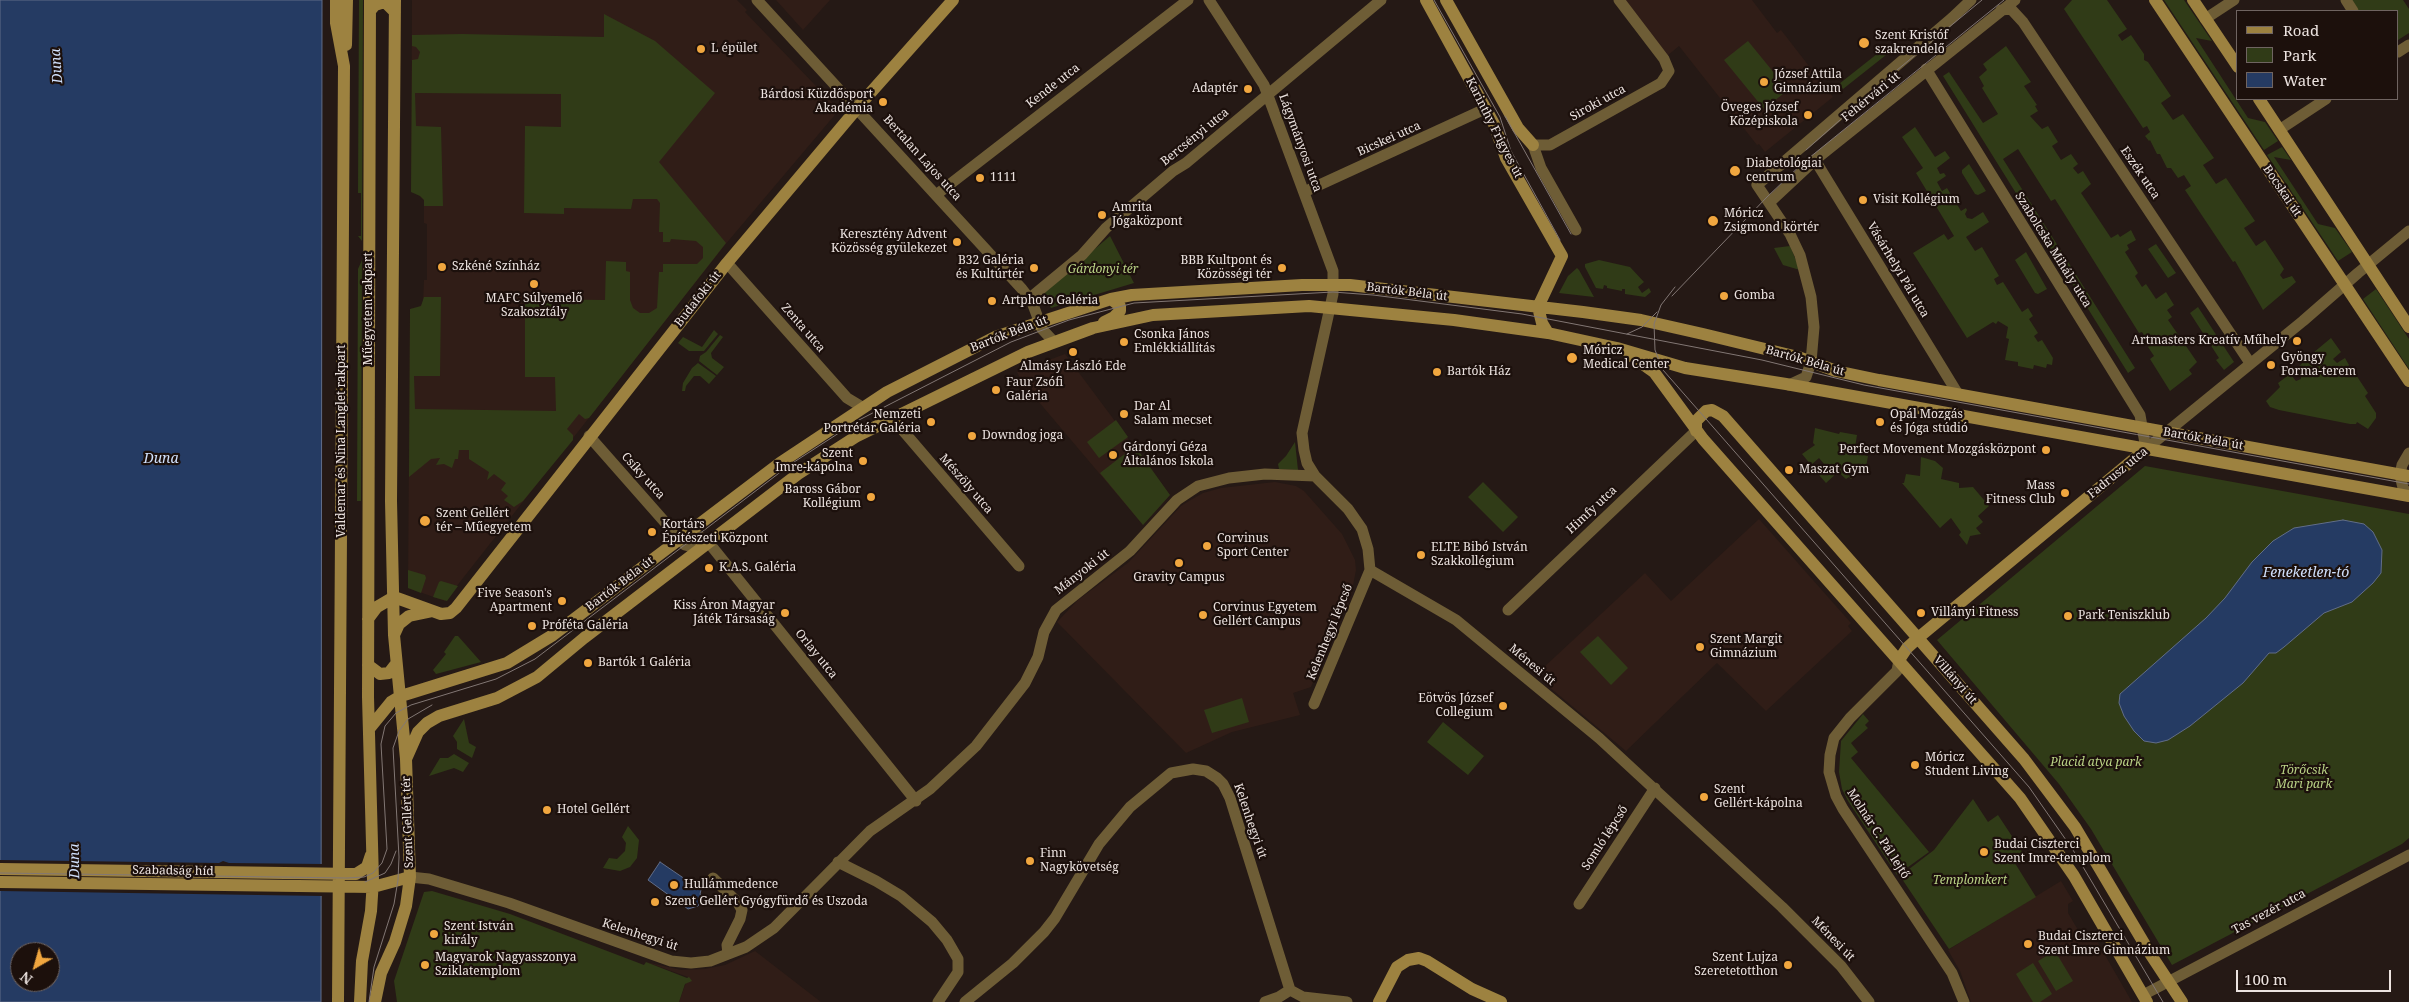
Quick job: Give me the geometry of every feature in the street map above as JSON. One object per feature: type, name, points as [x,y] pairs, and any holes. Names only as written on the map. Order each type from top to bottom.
[{"type":"main road","name":"Valdemar és Nina Langlet rakpart","points":[[336,0],[336,24],[344,66],[344,881],[338,1002]]},
{"type":"main road","points":[[344,66],[347,0]]},
{"type":"main road","name":"Budafoki út","points":[[433,612],[450,613],[456,608],[589,436],[727,263],[858,108],[953,0]]},
{"type":"main road","name":"Karinthy Frigyes út","points":[[1426,0],[1494,124],[1506,158],[1562,256],[1538,307]]},
{"type":"main road","name":"Karinthy Frigyes út","points":[[1446,0],[1518,128],[1533,146]]},
{"type":"main road","name":"Bocskai út","points":[[2155,0],[2409,381]]},
{"type":"main road","points":[[2193,0],[2236,64]]},
{"type":"main road","points":[[370,6],[382,3],[395,6]]},
{"type":"main road","name":"Műegyetem rakpart","points":[[368,619],[370,6]]},
{"type":"main road","name":"Műegyetem rakpart","points":[[394,597],[391,501],[395,6]]},
{"type":"main road","points":[[2259,100],[2409,327]]},
{"type":"main road","name":"Bartók Béla út","points":[[400,696],[507,663],[553,635],[780,462],[862,407],[970,348],[1039,322],[1111,299],[1158,292],[1334,284],[1641,320],[1811,362],[1836,371],[1879,380],[2404,476]]},
{"type":"main road","points":[[1093,328],[1118,314],[1120,306],[1111,299]]},
{"type":"main road","name":"Bartók Béla út","points":[[523,685],[826,455],[857,436],[980,375],[1054,342],[1093,328],[1153,315],[1309,306],[1454,320],[1548,333],[1617,348],[1685,368],[2409,496]]},
{"type":"main road","points":[[1538,307],[1543,328],[1548,333]]},
{"type":"main road","points":[[1617,348],[1642,362],[1654,372],[1696,431],[1998,769],[2035,817],[2074,876],[2145,999]]},
{"type":"main road","name":"Villányi út","points":[[1696,431],[1696,421],[1701,414],[1712,410],[1716,412],[1758,456],[2024,759],[2056,799],[2182,1002]]},
{"type":"main road","name":"Fadrusz utca","points":[[1899,660],[1918,638],[2146,449]]},
{"type":"main road","points":[[360,1002],[362,961],[373,887],[368,619],[377,607],[394,597],[433,612]]},
{"type":"main road","name":"Szent Gellért tér","points":[[344,881],[373,887],[410,877],[406,759],[396,664],[394,597]]},
{"type":"main road","points":[[377,607],[389,612],[394,619]]},
{"type":"main road","points":[[394,635],[400,624],[409,616],[433,612]]},
{"type":"main road","points":[[368,665],[380,674],[389,673],[396,664]]},
{"type":"main road","name":"Szent Gellért tér","points":[[406,759],[418,732],[427,723],[440,716],[497,698],[523,685]]},
{"type":"main road","points":[[369,729],[391,702],[400,696]]},
{"type":"main road","points":[[344,881],[367,867],[372,850]]},
{"type":"main road","name":"Szabadság híd","points":[[0,869],[344,881]]},
{"type":"main road","points":[[375,1002],[381,974],[395,942],[406,906],[410,877]]},
{"type":"main road","name":"Szabadság híd","points":[[0,882],[344,881]]},
{"type":"main road","points":[[1380,1002],[1397,967],[1408,960],[1419,958],[1472,989],[1502,1002]]},
{"type":"street","name":"Bertalan Lajos utca","points":[[757,0],[858,108],[1030,298],[1044,332],[1054,342]]},
{"type":"street","name":"Kende utca","points":[[936,195],[1188,0]]},
{"type":"street","name":"Lágymányosi utca","points":[[1208,0],[1264,85],[1268,95],[1333,271],[1334,284],[1330,307]]},
{"type":"street","name":"Bercsényi utca","points":[[1030,298],[1082,255],[1106,228],[1173,171],[1186,163],[1381,0]]},
{"type":"street","name":"Siroki utca","points":[[1533,146],[1550,145],[1661,83],[1669,71],[1664,59],[1620,0]]},
{"type":"street","name":"Fehérvári út","points":[[1770,202],[1757,184],[1780,167],[1971,0]]},
{"type":"street","name":"Fehérvári út","points":[[1815,160],[2015,0]]},
{"type":"street","points":[[2206,19],[2234,0]]},
{"type":"street","name":"Eszék utca","points":[[2001,10],[2011,9],[2023,22],[2250,363]]},
{"type":"street","name":"Szabolcska Mihály utca","points":[[1926,70],[2140,415],[2144,428],[2146,449]]},
{"type":"street","points":[[2279,130],[2324,100]]},
{"type":"street","name":"Bicskei utca","points":[[1304,192],[1485,108]]},
{"type":"street","name":"Karinthy Frigyes út","points":[[1533,146],[1541,168],[1576,230]]},
{"type":"street","points":[[1789,385],[1806,377],[1811,362],[1814,327],[1808,280],[1794,241],[1770,202],[1815,160]]},
{"type":"street","name":"Vásárhelyi Pál utca","points":[[1815,160],[1958,394]]},
{"type":"street","name":"Fadrusz utca","points":[[2146,449],[2168,433],[2250,363],[2304,322],[2368,264],[2409,231]]},
{"type":"street","name":"Zenta utca","points":[[727,263],[847,398],[862,407]]},
{"type":"street","points":[[1330,307],[1302,432],[1307,463],[1315,476],[1348,509],[1362,529],[1368,550],[1370,570]]},
{"type":"street","name":"Mészöly utca","points":[[893,419],[1019,566]]},
{"type":"street","name":"Himfy utca","points":[[1508,610],[1696,431]]},
{"type":"street","name":"Csíky utca","points":[[589,436],[684,536],[687,547],[704,546]]},
{"type":"street","points":[[2409,452],[2402,465],[2404,476],[2400,482],[2409,496]]},
{"type":"street","name":"Mányoki út","points":[[838,862],[870,831],[916,801],[938,783],[976,746],[1014,698],[1032,668],[1044,632],[1056,610],[1124,556],[1176,500],[1198,486],[1229,478],[1265,474],[1315,476]]},
{"type":"street","name":"Orlay utca","points":[[704,546],[916,801]]},
{"type":"street","name":"Kelenhegyi lépcső","points":[[1314,704],[1370,570]]},
{"type":"street","name":"Ménesi út","points":[[1370,570],[1456,620],[1655,788],[1831,955],[1869,1002]]},
{"type":"street","name":"Molnár C. Pál lejtő","points":[[1899,660],[1897,671],[1850,718],[1834,738],[1829,772],[1836,796],[1843,810],[1952,973],[1964,1002]]},
{"type":"street","name":"Kelenhegyi út","points":[[965,1002],[1013,963],[1044,932],[1055,918],[1099,844],[1130,807],[1171,773],[1193,768],[1206,771],[1217,778],[1223,784],[1230,798],[1290,990]]},
{"type":"street","name":"Somló lépcső","points":[[1579,904],[1655,788]]},
{"type":"street","name":"Tas vezér utca","points":[[2145,999],[2169,981],[2409,855]]},
{"type":"street","points":[[838,862],[901,896],[932,922],[947,940],[958,959],[959,965],[954,979],[938,1002]]},
{"type":"street","name":"Kelenhegyi út","points":[[410,877],[428,879],[509,903],[671,962],[691,963],[710,961],[746,947],[774,928],[838,862]]},
{"type":"street","points":[[713,878],[738,903],[742,910],[740,919],[727,945],[728,954]]},
{"type":"street","points":[[1265,1002],[1279,997],[1290,990],[1303,997],[1347,1002]]},
{"type":"shaded area","points":[[412,0],[737,0],[747,10],[745,12],[839,110],[724,246],[445,601],[408,588],[410,309],[418,308],[423,303],[424,280],[427,280],[427,224],[424,223],[424,200],[418,194],[411,192]]},
{"type":"shaded area","points":[[776,0],[830,0],[803,30]]},
{"type":"shaded area","name":"József Attila Gimnázium","points":[[1614,0],[1752,0],[1777,33],[1781,30],[1833,97],[1765,152],[1759,144],[1757,145],[1679,46],[1661,61]]},
{"type":"shaded area","name":"Gárdonyi Géza Általános Iskola","points":[[1065,354],[1170,495],[1143,525],[1022,382],[1017,372]]},
{"type":"shaded area","name":"Corvinus Egyetem Gellért Campus","points":[[1275,482],[1296,486],[1304,491],[1342,534],[1355,560],[1356,570],[1351,596],[1311,687],[1293,693],[1300,715],[1232,732],[1186,753],[1057,622],[1078,600],[1129,562],[1181,506],[1203,493],[1221,488]]},
{"type":"shaded area","name":"Szent Margit Gimnázium","points":[[1759,519],[1851,623],[1848,626],[1852,631],[1766,711],[1717,663],[1626,751],[1548,686],[1554,680],[1542,669],[1645,573],[1671,601]]},
{"type":"shaded area","name":"Budai Ciszterci Szent Imre Gimnázium","points":[[2061,881],[2073,901],[2068,904],[2068,913],[2081,935],[2089,939],[2094,936],[2132,1002],[1971,1002],[1960,971],[1948,950]]},
{"type":"shaded area","points":[[755,951],[821,1002],[679,1002],[688,977],[646,962],[681,970],[705,969],[725,965]]},
{"type":"green space","points":[[359,0],[363,0],[362,241],[358,236],[361,236],[361,193],[358,193]]},
{"type":"green space","points":[[2072,0],[2107,0],[2127,29],[2118,35],[2122,41],[2131,35],[2144,54],[2144,60],[2148,62],[2171,96],[2161,103],[2173,120],[2183,114],[2214,158],[2203,165],[2216,184],[2226,178],[2255,221],[2244,228],[2256,246],[2265,240],[2284,269],[2280,275],[2283,279],[2292,276],[2296,282],[2263,310],[2235,261],[2233,262],[2185,190],[2191,186],[2184,175],[2178,178],[2171,168],[2167,168],[2160,154],[2157,154],[2150,140],[2145,136],[2150,132],[2147,126],[2143,128],[2064,9]]},
{"type":"green space","points":[[2164,0],[2184,0],[2212,41],[2196,38],[2248,118],[2265,122],[2278,141],[2264,150]]},
{"type":"green space","points":[[2348,0],[2403,0],[2409,9],[2409,33],[2399,39],[2399,10],[2355,10]]},
{"type":"green space","points":[[604,14],[655,41],[715,93],[659,162],[726,243],[589,418],[585,419],[579,414],[567,429],[573,435],[573,440],[523,501],[514,507],[504,500],[508,496],[501,490],[506,483],[494,474],[487,480],[489,472],[469,459],[469,450],[459,450],[458,459],[455,459],[452,468],[444,464],[436,465],[440,458],[431,459],[409,477],[410,309],[421,306],[424,297],[441,297],[440,376],[414,376],[415,409],[556,411],[555,377],[525,377],[525,299],[605,300],[606,261],[626,262],[626,271],[630,272],[630,300],[633,308],[640,313],[649,313],[657,308],[659,272],[663,272],[663,264],[697,264],[703,258],[703,247],[696,241],[671,239],[670,242],[663,242],[663,232],[659,232],[660,203],[657,199],[633,199],[631,209],[564,208],[564,214],[524,213],[525,126],[561,127],[561,94],[415,93],[416,126],[441,127],[443,206],[424,206],[424,200],[411,192],[412,60],[418,59],[420,52],[416,47],[412,46],[412,35],[462,34],[604,37]]},
{"type":"green space","points":[[1748,41],[1788,90],[1764,109],[1724,60]]},
{"type":"green space","points":[[2006,46],[2031,82],[2024,86],[2037,105],[2035,106],[2038,111],[2030,116],[2042,129],[2048,126],[2058,142],[2052,146],[2061,160],[2071,154],[2078,164],[2073,168],[2078,174],[2083,171],[2091,184],[2081,193],[2111,238],[2118,234],[2120,237],[2131,230],[2136,240],[2127,245],[2129,249],[2125,252],[2138,273],[2135,276],[2142,287],[2146,284],[2156,299],[2166,292],[2174,305],[2167,310],[2172,317],[2168,320],[2197,362],[2189,370],[2192,374],[2170,391],[2150,359],[2154,356],[2142,332],[2139,333],[2055,199],[2051,201],[2018,149],[2003,159],[2135,368],[2128,373],[1943,76],[1949,72],[1983,123],[1998,114],[1982,88],[1984,86],[1979,77],[1987,70],[1983,64]]},
{"type":"green space","points":[[1882,50],[1886,55],[1843,89],[1839,84]]},
{"type":"green space","points":[[1915,127],[1935,157],[1945,151],[1950,158],[1937,168],[1940,174],[1944,173],[1946,176],[1937,182],[1942,191],[1947,188],[1961,211],[1966,208],[1965,214],[1967,218],[1972,219],[1983,212],[1989,222],[1966,237],[1975,251],[1982,247],[1999,276],[1994,279],[1997,285],[2003,282],[2022,312],[2028,308],[2033,316],[2029,319],[2038,333],[2034,336],[2038,342],[2042,340],[2053,358],[2052,365],[2047,364],[2046,368],[2034,365],[2033,369],[2018,366],[2018,362],[2005,360],[2009,339],[2006,338],[2008,327],[1998,321],[1996,324],[1993,322],[1967,338],[1913,253],[1944,234],[1948,240],[1954,236],[1916,173],[1923,168],[1902,137]]},
{"type":"green space","points":[[2282,147],[2291,160],[2274,157],[2318,224],[2335,228],[2352,252],[2338,261],[2267,155]]},
{"type":"green space","points":[[1969,164],[1986,191],[1978,195],[1975,194],[1962,173],[1962,170]]},
{"type":"green space","name":"Gárdonyi tér","points":[[1110,236],[1134,283],[1051,308],[1043,293]]},
{"type":"green space","points":[[2156,244],[2176,273],[2168,278],[2148,249]]},
{"type":"green space","points":[[1790,246],[1800,270],[1783,265],[1774,248]]},
{"type":"green space","points":[[2026,252],[2047,289],[2038,294],[2035,293],[2015,260]]},
{"type":"green space","points":[[362,260],[361,501],[357,501],[358,269]]},
{"type":"green space","points":[[1599,260],[1630,267],[1644,282],[1638,287],[1642,293],[1649,288],[1651,292],[1645,297],[1625,294],[1625,289],[1622,289],[1622,291],[1607,288],[1604,285],[1603,289],[1596,288],[1585,264]]},
{"type":"green space","points":[[1577,268],[1594,297],[1559,293],[1568,276]]},
{"type":"green space","points":[[2376,289],[2409,339],[2409,369],[2363,299]]},
{"type":"green space","points":[[2198,307],[2234,362],[2224,370],[2216,360],[2219,358],[2190,313]]},
{"type":"green space","points":[[714,330],[718,334],[704,351],[689,351],[678,343],[683,337],[702,347]]},
{"type":"green space","points":[[720,335],[723,337],[711,353],[712,358],[724,367],[717,375],[699,361],[700,356],[706,352]]},
{"type":"green space","points":[[2331,338],[2341,352],[2333,359],[2337,363],[2345,358],[2349,365],[2342,373],[2347,377],[2354,372],[2368,393],[2365,396],[2376,413],[2376,418],[2368,429],[2357,422],[2356,424],[2350,424],[2279,410],[2270,407],[2266,401],[2280,387],[2278,383],[2290,374],[2296,381],[2301,379],[2296,369],[2307,359],[2310,363],[2316,358],[2313,353]]},
{"type":"green space","points":[[698,363],[716,376],[709,384],[700,376],[694,376],[686,386],[685,391],[682,391],[683,383],[692,368]]},
{"type":"green space","points":[[1116,420],[1128,437],[1099,458],[1087,442]]},
{"type":"green space","points":[[1815,428],[1839,434],[1840,432],[1857,435],[1854,454],[1868,456],[1866,467],[1851,479],[1849,477],[1846,479],[1838,472],[1826,483],[1819,475],[1822,472],[1820,469],[1824,464],[1819,458],[1811,465],[1802,454],[1815,445],[1813,443]]},
{"type":"green space","points":[[1295,442],[1298,470],[1279,469],[1278,464]]},
{"type":"green space","points":[[1135,446],[1170,495],[1143,525],[1100,473]]},
{"type":"green space","points":[[1921,457],[1935,461],[1943,468],[1941,479],[1959,483],[1959,488],[1973,487],[1989,506],[1978,516],[1983,522],[1976,528],[1981,534],[1970,536],[1967,545],[1959,535],[1961,532],[1951,518],[1940,528],[1902,483],[1904,483],[1906,474],[1920,476]]},
{"type":"green space","points":[[2145,466],[2409,514],[2409,838],[2402,844],[2172,965],[2091,829],[2059,784],[1937,640]]},
{"type":"green space","points":[[1483,482],[1518,517],[1503,532],[1468,497]]},
{"type":"green space","points":[[408,570],[425,575],[426,578],[421,593],[408,588]]},
{"type":"green space","points":[[441,581],[458,586],[447,601],[433,597]]},
{"type":"green space","points":[[455,636],[458,636],[481,662],[436,674],[433,670],[446,654],[444,652]]},
{"type":"green space","points":[[1598,636],[1628,668],[1611,685],[1580,652]]},
{"type":"green space","points":[[1242,698],[1249,722],[1212,733],[1204,710]]},
{"type":"green space","points":[[1863,714],[1869,721],[1865,725],[1868,728],[1851,743],[1858,752],[1851,758],[1929,852],[1897,875],[1842,789],[1839,772],[1841,741]]},
{"type":"green space","points":[[464,719],[469,743],[476,747],[472,758],[457,749],[457,742],[453,736]]},
{"type":"green space","points":[[1443,722],[1484,756],[1468,775],[1427,742]]},
{"type":"green space","points":[[454,754],[469,763],[463,772],[454,768],[429,776],[440,758],[448,758]]},
{"type":"green space","name":"Templomkert","points":[[1973,799],[1988,822],[1998,815],[2023,853],[2013,860],[2036,897],[1949,949],[1900,876],[1934,850]]},
{"type":"green space","points":[[628,826],[639,840],[637,858],[630,867],[620,871],[603,868],[609,858],[617,859],[625,851],[626,843],[622,837]]},
{"type":"green space","points":[[432,891],[510,914],[644,965],[646,962],[687,978],[689,977],[692,981],[685,984],[679,1002],[397,1002],[394,981],[424,892]]},
{"type":"green space","points":[[2055,951],[2073,981],[2056,991],[2038,961]]},
{"type":"green space","points":[[2033,963],[2052,994],[2040,1002],[2033,1002],[2016,974]]},
{"type":"water","name":"Duna","points":[[0,0],[322,0],[321,1002],[0,1002]]},
{"type":"water","name":"Feneketlen-tó","points":[[2343,520],[2364,524],[2373,532],[2382,550],[2381,573],[2373,583],[2352,602],[2324,613],[2276,653],[2269,653],[2243,683],[2190,726],[2168,740],[2156,743],[2144,741],[2134,731],[2124,716],[2119,703],[2120,694],[2206,618],[2225,598],[2252,562],[2273,541],[2294,528]]},
{"type":"water","name":"Hullámmedence","points":[[660,862],[701,890],[702,898],[698,906],[688,909],[648,880]]},
{"type":"pier","points":[[0,860],[219,863],[223,861],[229,863],[323,864],[323,896],[0,891]]},
{"type":"tram line","points":[[1434,0],[1500,117],[1511,151],[1560,240]]},
{"type":"tram line","points":[[1806,150],[1891,75],[1982,0]]},
{"type":"tram line","points":[[1672,296],[1767,197],[1804,162],[2004,0]]},
{"type":"tram line","points":[[1505,116],[1571,234]]},
{"type":"tram line","points":[[1675,287],[1661,305],[1654,324],[1655,350],[1663,370],[2029,787],[2073,850],[2163,1002]]},
{"type":"tram line","points":[[0,873],[347,878],[364,877],[373,873],[382,863],[387,849],[381,744],[385,726],[396,713],[411,705],[496,679],[535,659],[791,464],[859,420],[1011,342],[1069,320],[1134,303],[1333,292],[1373,295],[1522,314],[1762,360],[1864,385],[2409,484]]},
{"type":"tram line","points":[[1627,334],[1642,327],[1657,312]]},
{"type":"tram line","points":[[369,1002],[374,967],[394,904],[398,880],[399,857],[393,748],[399,731],[408,719],[432,705]]},
{"type":"tram line","points":[[365,882],[385,873],[396,851]]},
{"type":"place","name":"Szent Kristóf szakrendelő","points":[[1864,43]]},
{"type":"place","name":"L épület","points":[[701,49]]},
{"type":"place","name":"József Attila Gimnázium","points":[[1764,82]]},
{"type":"place","name":"Adaptér","points":[[1248,89]]},
{"type":"place","name":"Bárdosi Küzdősport Akadémia","points":[[883,102]]},
{"type":"place","name":"Öveges József Középiskola","points":[[1808,115]]},
{"type":"place","name":"Diabetológiai centrum","points":[[1735,171]]},
{"type":"place","name":"1111","points":[[980,178]]},
{"type":"place","name":"Visit Kollégium","points":[[1863,200]]},
{"type":"place","name":"Amrita Jógaközpont","points":[[1102,215]]},
{"type":"place","name":"Móricz Zsigmond körtér","points":[[1713,221]]},
{"type":"place","name":"Keresztény Advent Közösség gyülekezet","points":[[957,242]]},
{"type":"place","name":"Szkéné Színház","points":[[442,267]]},
{"type":"place","name":"B32 Galéria és Kultúrtér","points":[[1034,268]]},
{"type":"place","name":"BBB Kultpont és Közösségi tér","points":[[1282,268]]},
{"type":"place","name":"MAFC Súlyemelő Szakosztály","points":[[534,284]]},
{"type":"place","name":"Gomba","points":[[1724,296]]},
{"type":"place","name":"Artphoto Galéria","points":[[992,301]]},
{"type":"place","name":"Artmasters Kreatív Műhely","points":[[2297,341]]},
{"type":"place","name":"Csonka János Emlékkiállítás","points":[[1124,342]]},
{"type":"place","name":"Almásy László Ede","points":[[1073,352]]},
{"type":"place","name":"Móricz Medical Center","points":[[1572,358]]},
{"type":"place","name":"Gyöngy Forma-terem","points":[[2271,365]]},
{"type":"place","name":"Bartók Ház","points":[[1437,372]]},
{"type":"place","name":"Faur Zsófi Galéria","points":[[996,390]]},
{"type":"place","name":"Dar Al Salam mecset","points":[[1124,414]]},
{"type":"place","name":"Nemzeti Portrétár Galéria","points":[[931,422]]},
{"type":"place","name":"Opál Mozgás és Jóga stúdió","points":[[1880,422]]},
{"type":"place","name":"Downdog joga","points":[[972,436]]},
{"type":"place","name":"Perfect Movement Mozgásközpont","points":[[2046,450]]},
{"type":"place","name":"Gárdonyi Géza Általános Iskola","points":[[1113,455]]},
{"type":"place","name":"Szent Imre-kápolna","points":[[863,461]]},
{"type":"place","name":"Maszat Gym","points":[[1789,470]]},
{"type":"place","name":"Mass Fitness Club","points":[[2065,493]]},
{"type":"place","name":"Baross Gábor Kollégium","points":[[871,497]]},
{"type":"place","name":"Szent Gellért tér – Műegyetem","points":[[425,521]]},
{"type":"place","name":"Kortárs Építészeti Központ","points":[[652,532]]},
{"type":"place","name":"Corvinus Sport Center","points":[[1207,546]]},
{"type":"place","name":"ELTE Bibó István Szakkollégium","points":[[1421,555]]},
{"type":"place","name":"Gravity Campus","points":[[1179,563]]},
{"type":"place","name":"K.A.S. Galéria","points":[[709,568]]},
{"type":"place","name":"Five Season's Apartment","points":[[562,601]]},
{"type":"place","name":"Kiss Áron Magyar Játék Társaság","points":[[785,613]]},
{"type":"place","name":"Villányi Fitness","points":[[1921,613]]},
{"type":"place","name":"Corvinus Egyetem Gellért Campus","points":[[1203,615]]},
{"type":"place","name":"Park Teniszklub","points":[[2068,616]]},
{"type":"place","name":"Próféta Galéria","points":[[532,626]]},
{"type":"place","name":"Szent Margit Gimnázium","points":[[1700,647]]},
{"type":"place","name":"Bartók 1 Galéria","points":[[588,663]]},
{"type":"place","name":"Eötvös József Collegium","points":[[1503,706]]},
{"type":"place","name":"Móricz Student Living","points":[[1915,765]]},
{"type":"place","name":"Szent Gellért-kápolna","points":[[1704,797]]},
{"type":"place","name":"Hotel Gellért","points":[[547,810]]},
{"type":"place","name":"Budai Ciszterci Szent Imre-templom","points":[[1984,852]]},
{"type":"place","name":"Finn Nagykövetség","points":[[1030,861]]},
{"type":"place","name":"Hullámmedence","points":[[674,885]]},
{"type":"place","name":"Szent Gellért Gyógyfürdő és Uszoda","points":[[655,902]]},
{"type":"place","name":"Szent István király","points":[[434,934]]},
{"type":"place","name":"Budai Ciszterci Szent Imre Gimnázium","points":[[2028,944]]},
{"type":"place","name":"Magyarok Nagyasszonya Sziklatemplom","points":[[425,965]]},
{"type":"place","name":"Szent Lujza Szeretetotthon","points":[[1788,965]]},
{"type":"park label","name":"Placid atya park","points":[[2096,763]]},
{"type":"park label","name":"Törőcsik Mari park","points":[[2304,778]]}]
